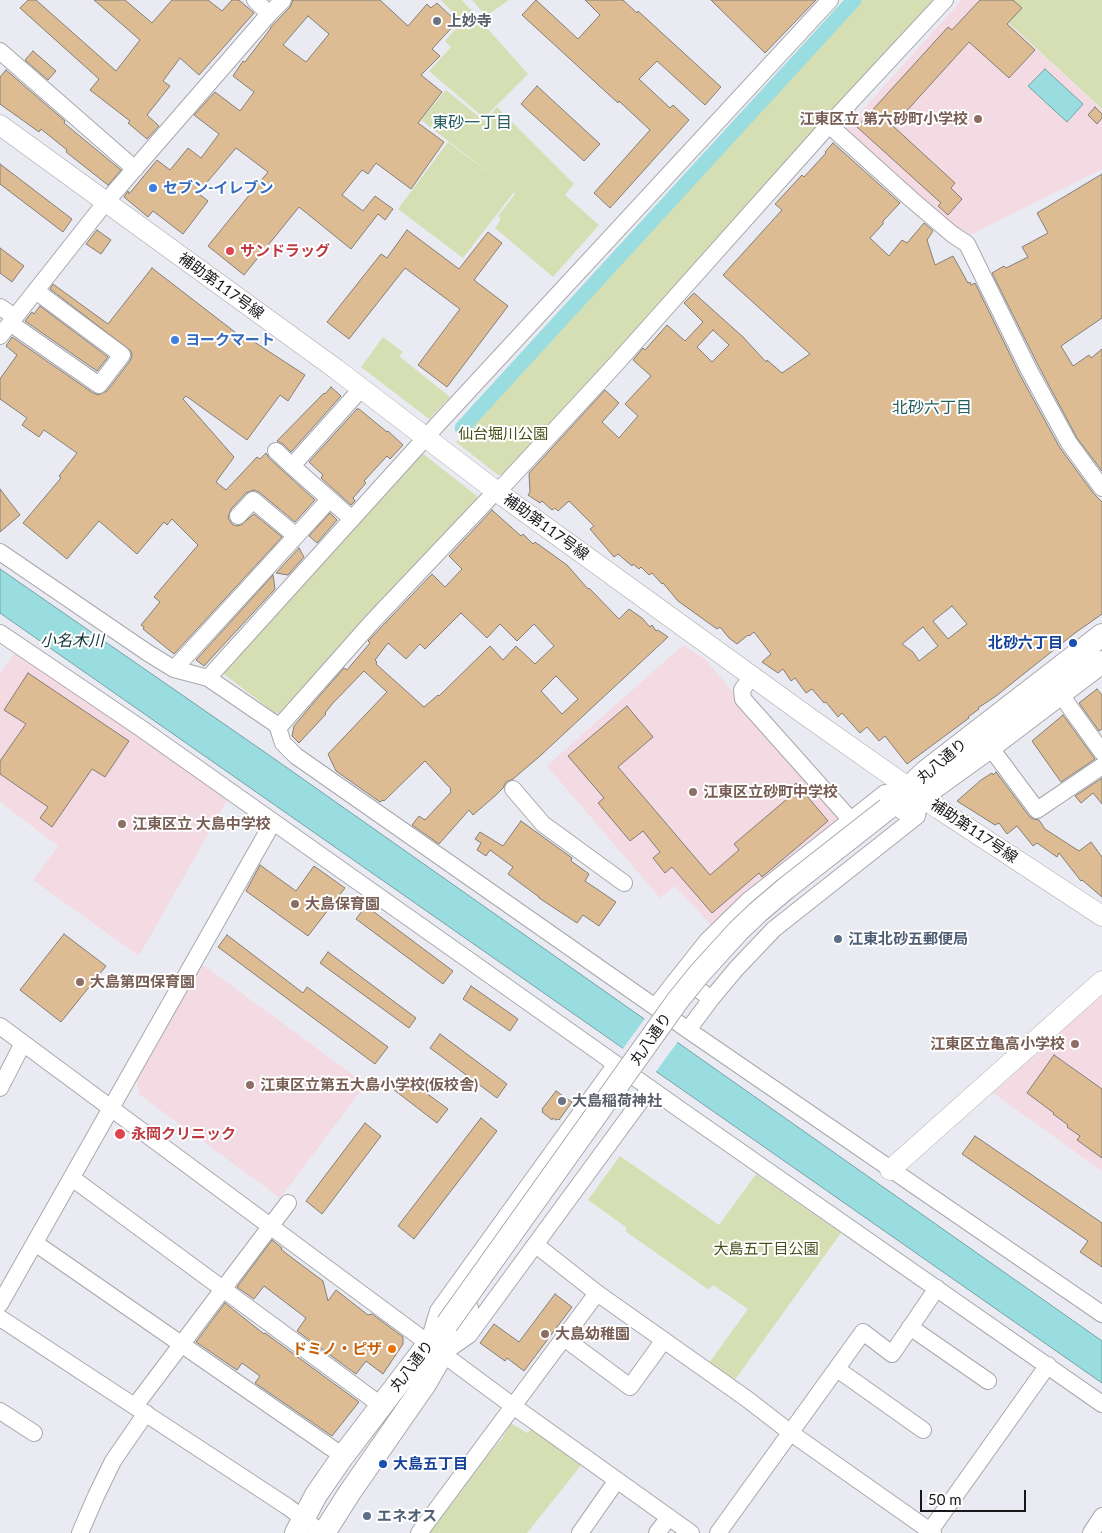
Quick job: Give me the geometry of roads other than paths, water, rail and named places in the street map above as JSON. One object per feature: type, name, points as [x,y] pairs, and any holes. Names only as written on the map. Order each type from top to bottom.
[{"type":"main road","name":"丸八通り","points":[[915,792],[925,772],[1102,635]]},
{"type":"main road","name":"丸八通り","points":[[300,1525],[316,1495],[343,1456],[382,1406],[436,1348],[450,1327],[520,1238],[720,963],[767,917],[915,792],[941,784],[1061,695],[1102,662]]},
{"type":"main road","name":"丸八通り","points":[[323,1533],[425,1384],[436,1348]]},
{"type":"street","points":[[255,0],[269,14]]},
{"type":"street","points":[[8,325],[105,202],[283,0]]},
{"type":"street","points":[[208,678],[426,438],[830,0]]},
{"type":"street","points":[[278,728],[372,622],[496,491],[505,484],[673,301],[829,125],[946,0]]},
{"type":"street","points":[[0,51],[135,169]]},
{"type":"street","name":"補助第117号線","points":[[0,125],[361,389],[496,491],[752,676],[915,792],[1102,916]]},
{"type":"street","points":[[829,125],[931,217],[967,244],[1029,370],[1069,443],[1102,488]]},
{"type":"street","points":[[0,307],[8,325],[99,385],[122,355],[36,291]]},
{"type":"street","points":[[292,466],[361,389]]},
{"type":"street","points":[[276,451],[352,520]]},
{"type":"street","points":[[238,516],[253,500],[296,536]]},
{"type":"street","points":[[174,668],[330,500]]},
{"type":"street","points":[[0,552],[174,668],[208,678],[277,725],[283,743],[296,756],[655,1008],[1102,1314]]},
{"type":"street","points":[[0,633],[150,734],[650,1088],[1102,1404]]},
{"type":"street","points":[[752,676],[742,690],[743,699],[850,819]]},
{"type":"street","points":[[1061,695],[1102,752]]},
{"type":"street","points":[[990,748],[1037,810],[1102,766]]},
{"type":"street","points":[[513,789],[543,824],[624,883]]},
{"type":"street","points":[[655,1008],[707,941],[749,900],[885,793],[915,792],[917,816],[774,929],[736,969],[688,1030]]},
{"type":"street","points":[[0,1304],[273,822]]},
{"type":"street","points":[[680,975],[712,1000]]},
{"type":"street","points":[[890,1170],[1102,981]]},
{"type":"street","points":[[0,1026],[513,1406],[691,1533]]},
{"type":"street","points":[[0,1088],[23,1043]]},
{"type":"street","points":[[436,1348],[438,1311],[616,1064]]},
{"type":"street","points":[[436,1348],[469,1335],[650,1088]]},
{"type":"street","points":[[72,1178],[382,1406]]},
{"type":"street","points":[[80,1533],[113,1461],[181,1344],[288,1203]]},
{"type":"street","points":[[35,1243],[343,1456]]},
{"type":"street","points":[[536,1245],[597,1293],[931,1532],[1048,1365]]},
{"type":"street","points":[[718,1533],[863,1332],[892,1354],[937,1288]]},
{"type":"street","points":[[419,1533],[597,1293]]},
{"type":"street","points":[[0,1318],[141,1410],[300,1525],[323,1533]]},
{"type":"street","points":[[910,1327],[988,1381]]},
{"type":"street","points":[[564,1338],[630,1386],[664,1340]]},
{"type":"street","points":[[837,1369],[923,1430]]},
{"type":"street","points":[[0,1411],[34,1433]]},
{"type":"street","points":[[580,1533],[617,1480]]},
{"type":"street","points":[[1091,1533],[1102,1516]]},
{"type":"street","points":[[657,1533],[669,1517]]},
{"type":"water","points":[[1045,69],[1083,104],[1067,122],[1028,86]]},
{"type":"water","name":"小名木川","points":[[0,569],[266,753],[1102,1341],[1102,1383],[0,613]]},
{"type":"waterway","points":[[462,428],[854,0]]},
{"type":"place","name":"上妙寺","points":[[437,21]]},
{"type":"place","name":"江東区立 第六砂町小学校","points":[[978,119]]},
{"type":"place","name":"セブン-イレブン","points":[[153,188]]},
{"type":"place","name":"サンドラッグ","points":[[230,251]]},
{"type":"place","name":"ヨークマート","points":[[175,340]]},
{"type":"place","name":"北砂六丁目","points":[[1073,643]]},
{"type":"place","name":"江東区立砂町中学校","points":[[693,792]]},
{"type":"place","name":"江東区立 大島中学校","points":[[122,824]]},
{"type":"place","name":"大島保育園","points":[[295,904]]},
{"type":"place","name":"江東北砂五郵便局","points":[[838,939]]},
{"type":"place","name":"大島第四保育園","points":[[80,982]]},
{"type":"place","name":"江東区立亀高小学校","points":[[1075,1044]]},
{"type":"place","name":"江東区立第五大島小学校(仮校舎)","points":[[250,1085]]},
{"type":"place","name":"大島稲荷神社","points":[[562,1101]]},
{"type":"place","name":"永岡クリニック","points":[[120,1134]]},
{"type":"place","name":"大島幼稚園","points":[[545,1334]]},
{"type":"place","name":"ドミノ・ピザ","points":[[392,1349]]},
{"type":"place","name":"大島五丁目","points":[[383,1464]]},
{"type":"place","name":"エネオス","points":[[367,1516]]},
{"type":"district","name":"東砂一丁目","points":[[472,123]]},
{"type":"district","name":"北砂六丁目","points":[[932,408]]},
{"type":"park label","name":"仙台堀川公園","points":[[503,434]]},
{"type":"park label","name":"大島五丁目公園","points":[[766,1249]]}]
